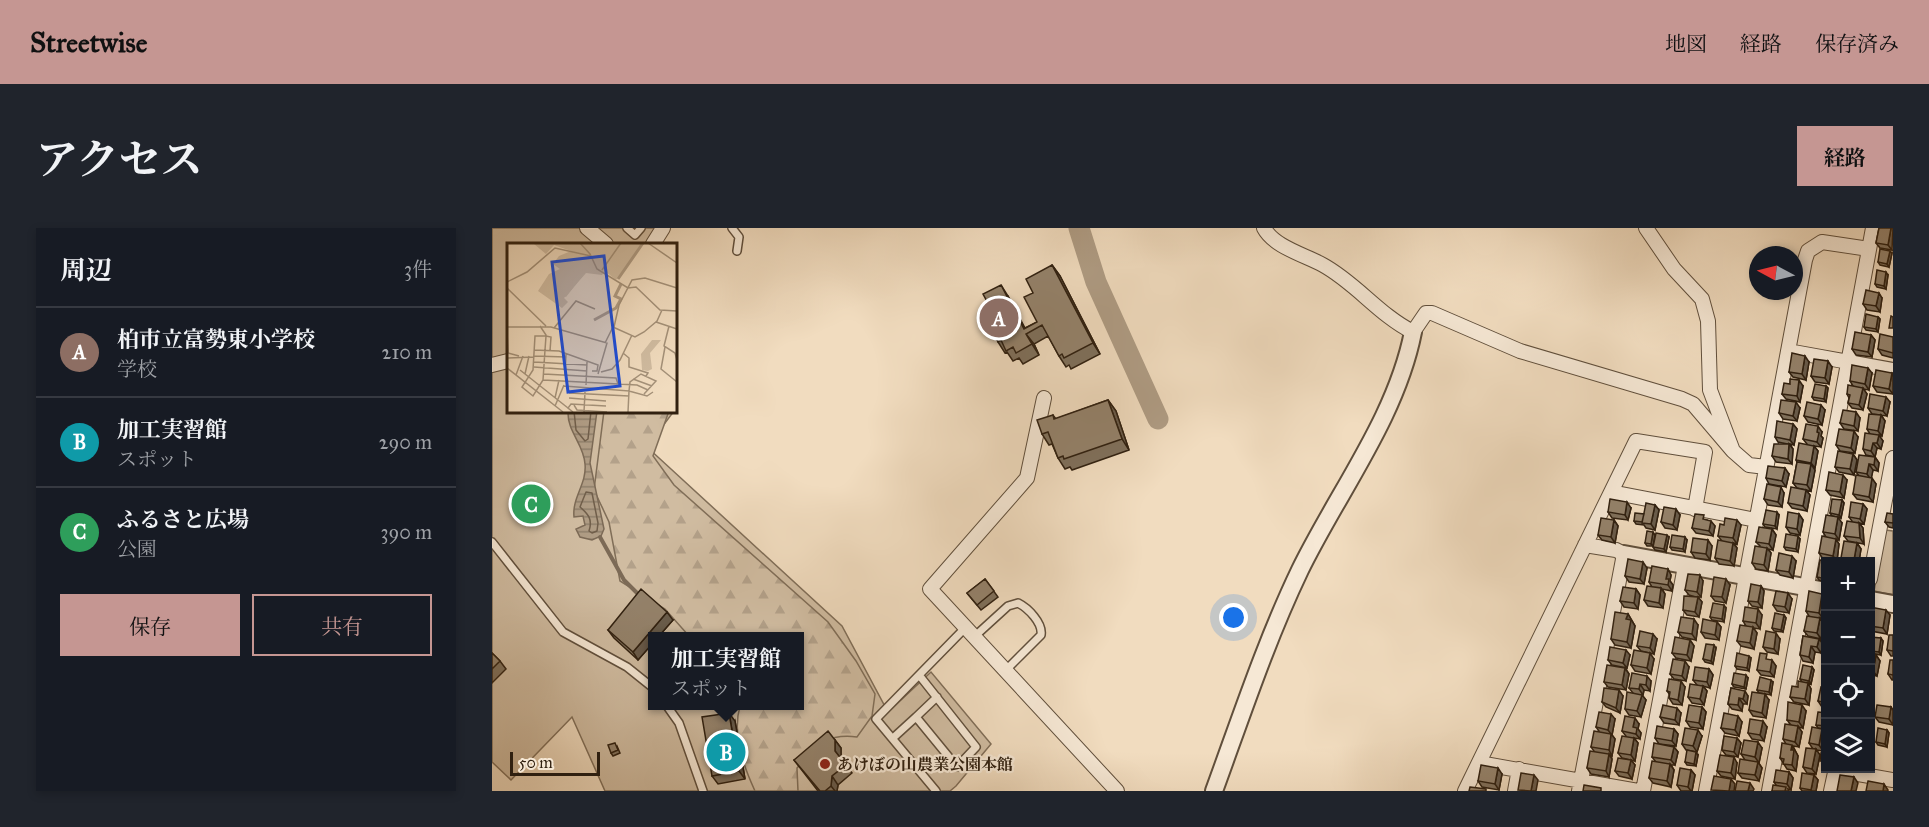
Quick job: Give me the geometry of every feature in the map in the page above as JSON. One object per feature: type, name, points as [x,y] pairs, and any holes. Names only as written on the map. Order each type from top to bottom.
[{"type":"street","points":[[587,228],[605,243]]},
{"type":"street","points":[[654,243],[663,228]]},
{"type":"street","points":[[1264,228],[1271,238],[1334,271],[1384,314],[1413,332]]},
{"type":"street","points":[[1646,228],[1674,269],[1702,299],[1708,321],[1710,390],[1733,451]]},
{"type":"street","points":[[1769,791],[1873,228]]},
{"type":"street","points":[[1706,791],[1808,251],[1822,242],[1869,249]]},
{"type":"street","points":[[1214,791],[1284,606],[1319,534],[1399,384],[1413,332],[1426,313],[1432,313],[1520,351],[1682,399],[1693,404],[1733,451],[1749,465],[1766,467]]},
{"type":"street","points":[[1788,351],[1893,370]]},
{"type":"street","points":[[492,365],[507,361]]},
{"type":"street","points":[[1044,398],[1027,478],[930,589],[1117,791]]},
{"type":"street","points":[[1465,791],[1636,441],[1705,452],[1695,509]]},
{"type":"street","points":[[1874,557],[1893,458]]},
{"type":"street","points":[[1611,492],[1756,520]]},
{"type":"street","points":[[1585,545],[1821,590]]},
{"type":"street","points":[[1580,786],[1624,554]]},
{"type":"street","points":[[1643,791],[1686,566]]},
{"type":"street","points":[[1875,601],[1893,604]]},
{"type":"street","points":[[1479,763],[1519,769],[1580,786],[1638,791]]},
{"type":"street","points":[[1515,791],[1519,769]]},
{"type":"street","points":[[1831,791],[1834,773]]},
{"type":"street","points":[[1856,773],[1893,780]]},
{"type":"lane","points":[[627,228],[635,235],[641,228]]},
{"type":"lane","points":[[732,228],[739,237],[737,251]]},
{"type":"lane","points":[[492,542],[562,632],[627,667],[648,684]]},
{"type":"lane","points":[[936,791],[876,719],[919,675],[970,632],[1008,606],[1018,603],[1040,625],[1041,634],[1005,671]]},
{"type":"lane","points":[[916,717],[957,767],[976,747],[919,675]]},
{"type":"lane","points":[[893,738],[938,698]]},
{"type":"lane","points":[[670,710],[679,723],[703,791]]},
{"type":"green space","points":[[492,228],[661,228],[650,243],[507,243],[507,354],[492,359]]},
{"type":"green space","points":[[507,364],[507,412],[673,412],[647,447],[842,626],[888,712],[931,672],[991,744],[950,791],[605,791],[572,717],[511,780],[492,762],[492,369]]},
{"type":"green space","points":[[604,412],[669,412],[653,456],[674,485],[828,622],[856,661],[875,694],[872,716],[857,737],[846,736],[830,739],[810,753],[797,768],[798,791],[755,791],[746,771],[737,727],[739,710],[804,710],[804,632],[685,632],[665,609],[620,581],[609,522],[594,490]]},
{"type":"green space","points":[[1885,530],[1893,531],[1893,595],[1875,591]]},
{"type":"water","points":[[568,412],[597,412],[590,463],[604,529],[601,536],[592,540],[580,537],[576,529],[585,525],[583,516],[574,517],[574,510],[584,478],[585,464],[582,450],[568,418]]},
{"type":"building","points":[[1879,228],[1891,228],[1888,245],[1876,243]]},
{"type":"building","points":[[1880,249],[1890,251],[1887,264],[1878,262]]},
{"type":"building","points":[[1052,265],[1093,343],[1064,358],[1062,354],[1059,356],[1042,325],[1026,334],[1032,344],[1016,353],[1013,347],[1006,351],[1001,340],[998,342],[982,311],[990,307],[983,294],[1001,285],[1024,329],[1037,322],[1024,297],[1033,293],[1026,279]]},
{"type":"building","points":[[1877,270],[1886,272],[1884,286],[1875,284]]},
{"type":"building","points":[[1866,290],[1879,293],[1876,306],[1863,304]]},
{"type":"building","points":[[1866,314],[1878,317],[1876,329],[1864,327]]},
{"type":"building","points":[[1891,316],[1893,317],[1893,328],[1889,328]]},
{"type":"building","points":[[1855,332],[1871,335],[1868,352],[1852,349]]},
{"type":"building","points":[[1880,334],[1893,337],[1893,353],[1878,349]]},
{"type":"building","points":[[1792,353],[1805,356],[1802,374],[1789,372]]},
{"type":"building","points":[[1814,359],[1828,361],[1825,378],[1811,376]]},
{"type":"building","points":[[1852,365],[1868,368],[1865,384],[1850,381]]},
{"type":"building","points":[[1876,370],[1892,373],[1889,389],[1873,386]]},
{"type":"building","points":[[1790,379],[1799,380],[1797,396],[1782,394],[1784,383],[1790,384]]},
{"type":"building","points":[[1815,384],[1826,386],[1824,399],[1812,397]]},
{"type":"building","points":[[1848,385],[1863,388],[1859,405],[1848,403],[1850,395],[1847,394]]},
{"type":"building","points":[[1870,394],[1886,397],[1883,411],[1868,408]]},
{"type":"building","points":[[1108,400],[1122,439],[1064,459],[1063,456],[1058,458],[1048,432],[1042,434],[1037,420],[1053,415],[1054,419]]},
{"type":"building","points":[[1781,400],[1796,402],[1793,416],[1779,413]]},
{"type":"building","points":[[1807,402],[1821,405],[1818,419],[1804,416]]},
{"type":"building","points":[[1843,410],[1856,412],[1854,426],[1840,423]]},
{"type":"building","points":[[1869,414],[1881,415],[1878,431],[1867,429]]},
{"type":"building","points":[[1777,421],[1793,424],[1790,440],[1775,437]]},
{"type":"building","points":[[1806,424],[1818,426],[1817,442],[1803,439]]},
{"type":"building","points":[[1839,429],[1854,431],[1851,448],[1836,445]]},
{"type":"building","points":[[1865,433],[1879,435],[1871,451],[1863,449]]},
{"type":"building","points":[[1799,443],[1814,446],[1811,463],[1796,460]]},
{"type":"building","points":[[1774,444],[1789,444],[1788,459],[1772,456]]},
{"type":"building","points":[[1838,451],[1853,454],[1850,469],[1835,467]]},
{"type":"building","points":[[1859,455],[1875,457],[1874,465],[1869,464],[1867,474],[1856,472]]},
{"type":"building","points":[[1797,462],[1811,464],[1807,485],[1793,483]]},
{"type":"building","points":[[1768,466],[1785,468],[1782,481],[1766,478]]},
{"type":"building","points":[[1829,472],[1843,475],[1840,492],[1826,490]]},
{"type":"building","points":[[1856,475],[1872,478],[1869,497],[1853,494]]},
{"type":"building","points":[[1767,484],[1781,487],[1778,502],[1764,499]]},
{"type":"building","points":[[1791,487],[1806,490],[1803,506],[1788,503]]},
{"type":"building","points":[[1610,499],[1627,502],[1625,515],[1608,512]]},
{"type":"building","points":[[1832,499],[1842,500],[1839,515],[1830,513]]},
{"type":"building","points":[[1851,502],[1863,504],[1860,519],[1849,517]]},
{"type":"building","points":[[1646,503],[1655,505],[1651,524],[1642,523]]},
{"type":"building","points":[[1664,507],[1676,509],[1673,525],[1661,522]]},
{"type":"building","points":[[1766,510],[1777,512],[1775,526],[1763,524]]},
{"type":"building","points":[[1788,512],[1799,514],[1797,529],[1786,527]]},
{"type":"building","points":[[1635,513],[1644,514],[1642,522],[1634,521]]},
{"type":"building","points":[[1887,513],[1893,514],[1893,523],[1885,522]]},
{"type":"building","points":[[1695,514],[1704,515],[1703,519],[1711,521],[1709,531],[1692,528]]},
{"type":"building","points":[[1826,515],[1838,517],[1835,534],[1823,532]]},
{"type":"building","points":[[1601,518],[1614,520],[1611,537],[1598,535]]},
{"type":"building","points":[[1725,518],[1737,520],[1733,538],[1718,536],[1720,524],[1724,525]]},
{"type":"building","points":[[1847,521],[1859,523],[1860,538],[1844,536]]},
{"type":"building","points":[[1759,527],[1772,529],[1769,544],[1756,542]]},
{"type":"building","points":[[1647,531],[1653,532],[1651,544],[1645,543]]},
{"type":"building","points":[[1656,533],[1667,535],[1664,549],[1653,547]]},
{"type":"building","points":[[1786,534],[1798,536],[1796,549],[1784,547]]},
{"type":"building","points":[[1672,535],[1685,537],[1683,549],[1670,547]]},
{"type":"building","points":[[1822,536],[1836,539],[1833,556],[1819,553]]},
{"type":"building","points":[[1693,538],[1708,540],[1706,554],[1691,552]]},
{"type":"building","points":[[1718,540],[1733,543],[1730,561],[1715,558]]},
{"type":"building","points":[[1844,541],[1857,543],[1855,557],[1841,557]]},
{"type":"building","points":[[1755,546],[1767,548],[1764,565],[1752,563]]},
{"type":"building","points":[[1779,553],[1792,556],[1789,572],[1776,570]]},
{"type":"building","points":[[1628,559],[1643,562],[1640,579],[1625,576]]},
{"type":"building","points":[[1820,560],[1821,560],[1821,578],[1817,577]]},
{"type":"building","points":[[1652,566],[1668,569],[1666,579],[1669,579],[1668,585],[1649,582]]},
{"type":"building","points":[[1688,574],[1700,575],[1697,592],[1685,590]]},
{"type":"building","points":[[1714,577],[1726,579],[1722,597],[1711,596]]},
{"type":"building","points":[[985,579],[994,591],[977,605],[967,593]]},
{"type":"building","points":[[1751,584],[1761,586],[1758,602],[1748,601]]},
{"type":"building","points":[[1647,586],[1661,588],[1659,603],[1644,600]]},
{"type":"building","points":[[1623,587],[1636,589],[1634,603],[1620,601]]},
{"type":"building","points":[[641,589],[667,612],[633,652],[608,630]]},
{"type":"building","points":[[1776,591],[1788,593],[1785,607],[1773,605]]},
{"type":"building","points":[[1809,591],[1821,594],[1819,613],[1806,611]]},
{"type":"building","points":[[1684,596],[1698,597],[1695,612],[1683,610]]},
{"type":"building","points":[[1713,603],[1724,605],[1722,619],[1710,617]]},
{"type":"building","points":[[1745,607],[1758,609],[1756,623],[1743,621]]},
{"type":"building","points":[[1875,608],[1886,610],[1883,628],[1875,627]]},
{"type":"building","points":[[1615,612],[1628,614],[1626,619],[1631,620],[1627,642],[1611,639]]},
{"type":"building","points":[[1775,613],[1784,615],[1781,630],[1772,628]]},
{"type":"building","points":[[1807,616],[1820,618],[1817,633],[1804,631]]},
{"type":"building","points":[[1681,617],[1694,619],[1692,634],[1678,632]]},
{"type":"building","points":[[1703,619],[1717,622],[1715,635],[1701,632]]},
{"type":"building","points":[[1740,625],[1753,627],[1750,643],[1737,641]]},
{"type":"building","points":[[1640,631],[1653,634],[1650,648],[1637,646]]},
{"type":"building","points":[[1766,631],[1776,633],[1774,649],[1763,647]]},
{"type":"building","points":[[1889,635],[1893,635],[1893,651],[1887,650]]},
{"type":"building","points":[[1803,636],[1819,639],[1817,647],[1811,646],[1809,657],[1800,655]]},
{"type":"building","points":[[1675,637],[1690,640],[1687,655],[1672,653]]},
{"type":"building","points":[[1875,637],[1881,638],[1879,652],[1875,652]]},
{"type":"building","points":[[1706,644],[1714,645],[1711,661],[1703,659]]},
{"type":"building","points":[[1610,647],[1626,650],[1623,663],[1608,660]]},
{"type":"building","points":[[1634,650],[1650,653],[1647,668],[1631,665]]},
{"type":"building","points":[[492,653],[500,661],[492,669]]},
{"type":"building","points":[[1737,653],[1749,656],[1747,668],[1735,666]]},
{"type":"building","points":[[1760,653],[1767,654],[1766,659],[1772,660],[1770,672],[1757,670]]},
{"type":"building","points":[[1673,659],[1685,661],[1682,676],[1670,674]]},
{"type":"building","points":[[1890,660],[1893,660],[1893,675],[1888,674]]},
{"type":"building","points":[[1607,665],[1625,668],[1622,685],[1604,682]]},
{"type":"building","points":[[1803,665],[1812,667],[1809,681],[1800,679]]},
{"type":"building","points":[[1695,667],[1709,669],[1707,682],[1693,680]]},
{"type":"building","points":[[1632,673],[1647,676],[1646,685],[1640,684],[1639,689],[1629,688]]},
{"type":"building","points":[[1734,673],[1746,675],[1744,687],[1732,684]]},
{"type":"building","points":[[1760,677],[1771,680],[1769,692],[1757,690]]},
{"type":"building","points":[[1669,679],[1681,681],[1678,700],[1669,698],[1670,692],[1667,691]]},
{"type":"building","points":[[1798,681],[1808,683],[1805,699],[1790,697],[1792,686],[1798,687]]},
{"type":"building","points":[[1690,684],[1703,686],[1700,699],[1688,697]]},
{"type":"building","points":[[1604,688],[1619,690],[1616,708],[1602,702]]},
{"type":"building","points":[[1731,688],[1745,691],[1743,699],[1739,698],[1738,705],[1728,704]]},
{"type":"building","points":[[1627,692],[1642,695],[1637,711],[1625,709]]},
{"type":"building","points":[[1752,692],[1765,694],[1762,713],[1749,710]]},
{"type":"building","points":[[1788,702],[1802,705],[1799,722],[1787,720]]},
{"type":"building","points":[[1663,705],[1677,708],[1675,720],[1660,717]]},
{"type":"building","points":[[1689,705],[1702,707],[1699,723],[1686,721]]},
{"type":"building","points":[[1877,705],[1891,707],[1889,719],[1875,717]]},
{"type":"building","points":[[1599,712],[1611,714],[1608,730],[1596,727]]},
{"type":"building","points":[[1818,712],[1821,712],[1821,726],[1816,725]]},
{"type":"building","points":[[729,713],[739,771],[712,776],[702,717]]},
{"type":"building","points":[[1724,713],[1738,716],[1735,730],[1721,728]]},
{"type":"building","points":[[1625,716],[1635,718],[1633,727],[1637,728],[1636,734],[1622,731]]},
{"type":"building","points":[[1750,719],[1763,721],[1760,735],[1748,733]]},
{"type":"building","points":[[1785,724],[1798,726],[1795,742],[1783,739]]},
{"type":"building","points":[[1657,726],[1674,729],[1672,741],[1655,738]]},
{"type":"building","points":[[1812,727],[1821,729],[1819,745],[1809,743]]},
{"type":"building","points":[[1685,728],[1698,730],[1693,746],[1682,744]]},
{"type":"building","points":[[1878,728],[1887,730],[1885,744],[1876,742]]},
{"type":"building","name":"あけぼの山農業公園本館","points":[[828,731],[835,740],[835,751],[846,765],[832,776],[831,786],[825,791],[820,791],[794,760]]},
{"type":"building","points":[[1594,731],[1611,734],[1609,750],[1591,747]]},
{"type":"building","points":[[1622,736],[1634,738],[1631,755],[1618,753]]},
{"type":"building","points":[[1724,736],[1737,738],[1734,752],[1722,750]]},
{"type":"building","points":[[1744,740],[1758,742],[1755,757],[1741,754]]},
{"type":"building","points":[[615,743],[618,750],[611,753],[608,745]]},
{"type":"building","points":[[1654,743],[1674,747],[1671,760],[1652,757]]},
{"type":"building","points":[[1782,743],[1792,745],[1791,750],[1794,750],[1792,765],[1783,764],[1784,759],[1780,758]]},
{"type":"building","points":[[1806,748],[1816,749],[1812,769],[1803,767]]},
{"type":"building","points":[[1687,750],[1696,752],[1694,764],[1685,762]]},
{"type":"building","points":[[1590,751],[1609,754],[1606,771],[1587,768]]},
{"type":"building","points":[[1720,755],[1734,757],[1731,773],[1717,771]]},
{"type":"building","points":[[1618,758],[1631,760],[1628,773],[1615,771]]},
{"type":"building","points":[[1740,759],[1758,762],[1755,775],[1738,773]]},
{"type":"building","points":[[1652,761],[1670,764],[1667,781],[1649,778]]},
{"type":"building","points":[[1481,765],[1498,768],[1495,784],[1478,781]]},
{"type":"building","points":[[1680,768],[1691,770],[1688,787],[1677,785]]},
{"type":"building","points":[[1776,770],[1789,772],[1787,784],[1774,782]]},
{"type":"building","points":[[1521,773],[1534,775],[1531,791],[1518,790]]},
{"type":"building","points":[[1802,773],[1814,775],[1811,790],[1800,788]]},
{"type":"building","points":[[1840,775],[1854,777],[1851,791],[1837,791]]},
{"type":"building","points":[[1714,776],[1731,779],[1729,791],[1711,790]]},
{"type":"building","points":[[1737,781],[1750,783],[1748,791],[1735,791]]},
{"type":"building","points":[[1868,781],[1884,784],[1883,791],[1866,791]]},
{"type":"building","points":[[1584,785],[1601,788],[1601,791],[1583,791]]},
{"type":"building","points":[[1773,785],[1786,787],[1785,791],[1772,791]]},
{"type":"building","points":[[1470,787],[1486,789],[1486,791],[1469,791]]},
{"type":"waterway","points":[[1079,228],[1096,282],[1158,419]]},
{"type":"waterway","points":[[600,537],[624,580],[640,596]]},
{"type":"place","name":"柏市立富勢東小学校","points":[[999,318]]},
{"type":"place","name":"ふるさと広場","points":[[531,504]]},
{"type":"place","name":"加工実習館","points":[[726,752]]},
{"type":"place","name":"あけぼの山農業公園本館","points":[[825,764]]}]
